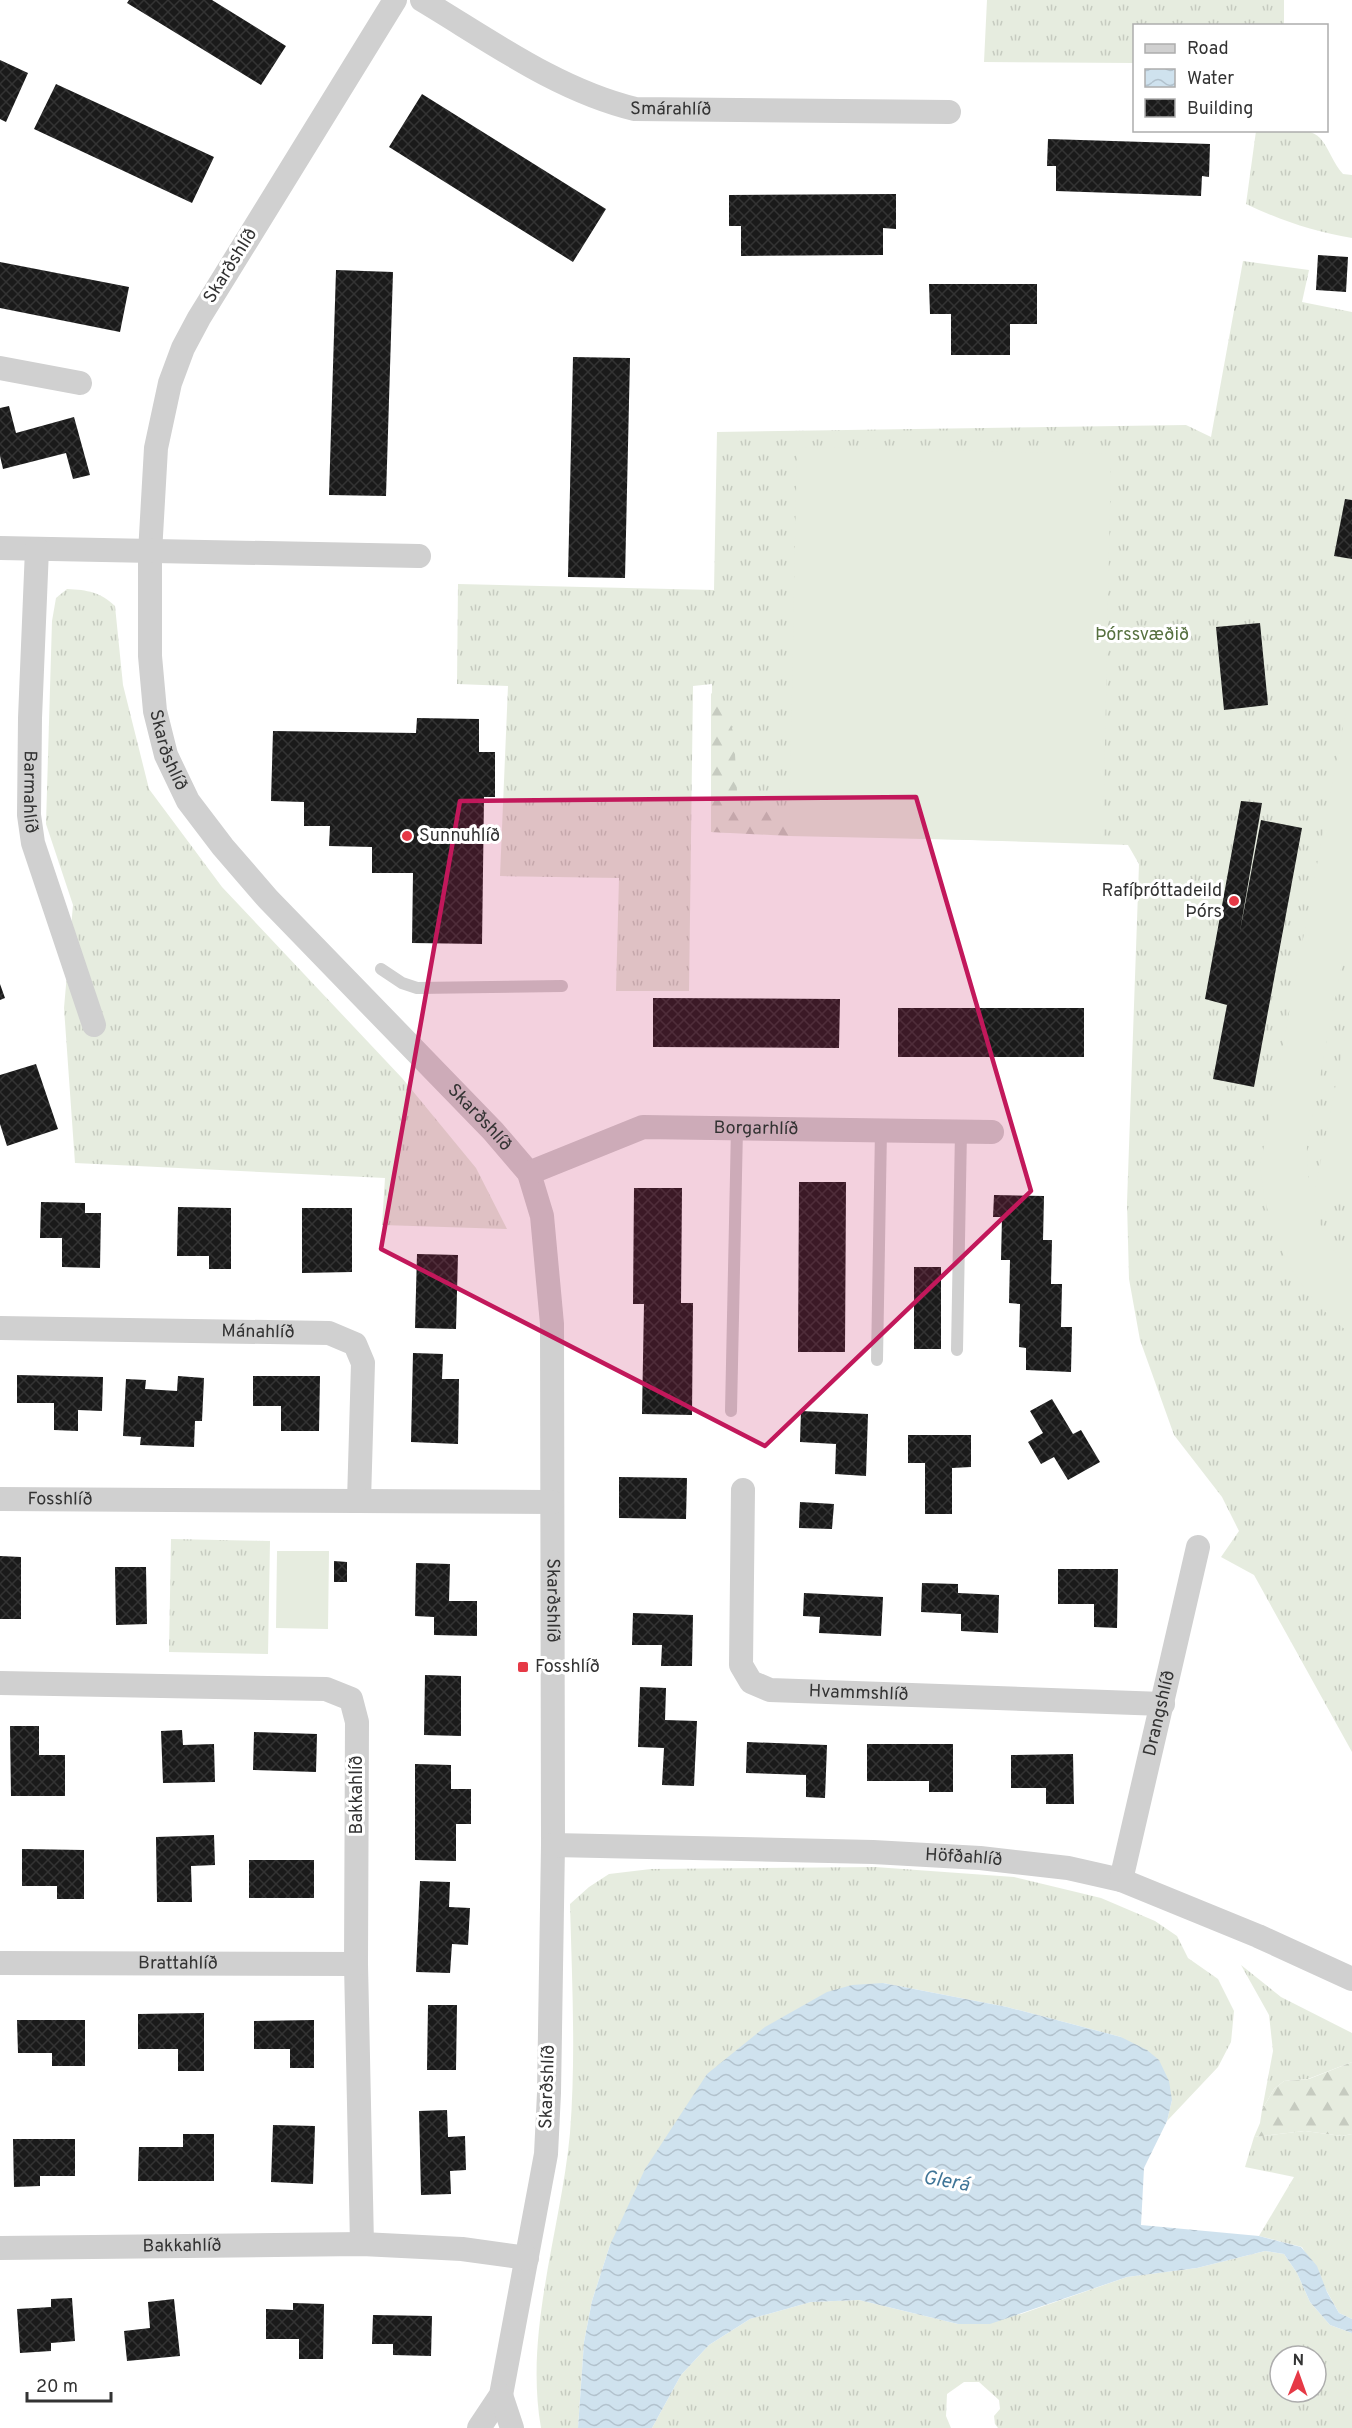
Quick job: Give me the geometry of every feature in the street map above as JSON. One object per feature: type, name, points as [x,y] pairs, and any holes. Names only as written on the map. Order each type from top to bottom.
[{"type":"street","name":"Skarðshlíð","points":[[395,0],[199,318],[183,348],[170,383],[156,448],[150,553],[150,656],[155,711],[166,755],[188,801],[223,847],[268,899],[485,1122],[529,1173],[542,1216],[552,1324],[553,1845],[546,2154],[501,2395],[479,2428]]},
{"type":"street","name":"Smárahlíð","points":[[422,0],[531,65],[579,90],[611,103],[635,109],[948,112]]},
{"type":"street","points":[[0,368],[80,383]]},
{"type":"street","points":[[0,548],[150,553],[418,556]]},
{"type":"street","name":"Barmahlíð","points":[[37,549],[30,718],[29,815],[33,843],[94,1025]]},
{"type":"street","name":"Borgarhlíð","points":[[529,1173],[643,1127],[992,1132]]},
{"type":"street","name":"Mánahlíð","points":[[0,1328],[329,1333],[355,1344],[363,1363],[359,1501]]},
{"type":"street","name":"Hvammshlíð","points":[[743,1490],[741,1665],[752,1682],[770,1690],[1163,1704]]},
{"type":"street","name":"Fosshlíð","points":[[0,1499],[552,1502]]},
{"type":"street","name":"Drangshlíð","points":[[1122,1880],[1198,1547]]},
{"type":"street","name":"Bakkahlíð","points":[[0,1683],[326,1689],[351,1699],[357,1722],[356,1964],[362,2244]]},
{"type":"street","name":"Höfðahlíð","points":[[553,1845],[873,1852],[969,1857],[1068,1868],[1122,1880],[1258,1936],[1352,1979]]},
{"type":"street","name":"Brattahlíð","points":[[0,1963],[356,1964]]},
{"type":"street","name":"Bakkahlíð","points":[[0,2248],[362,2244],[462,2249],[527,2259]]},
{"type":"street","name":"Skarðshlíð","points":[[501,2395],[512,2428]]},
{"type":"lane","points":[[381,969],[402,983],[417,988],[562,986]]},
{"type":"lane","points":[[731,1411],[737,1128]]},
{"type":"lane","points":[[877,1360],[881,1130]]},
{"type":"lane","points":[[957,1350],[961,1131]]},
{"type":"highlighted area","points":[[916,797],[1031,1191],[765,1446],[381,1249],[460,801]]},
{"type":"green space","points":[[987,0],[1284,0],[1284,24],[1133,24],[1133,63],[984,62]]},
{"type":"green space","points":[[1256,132],[1310,132],[1320,138],[1343,174],[1352,175],[1352,238],[1298,225],[1246,204]]},
{"type":"green space","name":"Þórssvæðið","points":[[1243,261],[1309,270],[1302,302],[1352,312],[1352,1752],[1254,1575],[1221,1557],[1239,1531],[1222,1497],[1174,1435],[1140,1340],[1129,1279],[1127,1203],[1139,864],[1128,845],[711,832],[712,684],[693,686],[689,991],[616,991],[619,878],[500,876],[508,686],[457,684],[458,584],[714,590],[717,432],[1186,425],[1211,437]]},
{"type":"green space","points":[[797,447],[1111,454],[1103,843],[789,836]]},
{"type":"green space","points":[[67,589],[93,593],[115,606],[123,685],[149,789],[222,887],[402,1078],[476,1168],[507,1229],[382,1225],[385,1178],[75,1163],[64,1008],[73,905],[46,824],[52,621],[56,598]]},
{"type":"green space","points":[[1352,679],[1352,912],[1307,1143],[1307,1156],[1311,1196],[1319,1221],[1330,1245],[1352,1275],[1352,1335],[1314,1300],[1287,1262],[1270,1217],[1260,1167]]},
{"type":"green space","points":[[711,693],[726,706],[734,736],[738,809],[789,811],[789,836],[711,832]]},
{"type":"green space","points":[[1352,1001],[1352,1204],[1314,1196]]},
{"type":"green space","points":[[171,1539],[270,1541],[268,1654],[169,1652]]},
{"type":"green space","points":[[277,1551],[329,1551],[328,1629],[276,1628]]},
{"type":"green space","points":[[875,1867],[1014,1877],[1101,1898],[1155,1921],[1177,1936],[1188,1958],[1218,1979],[1234,2011],[1231,2042],[1218,2067],[1167,2121],[1172,2100],[1121,2037],[1007,2007],[883,1983],[610,2245],[592,2301],[584,2342],[578,2428],[541,2428],[537,2391],[540,2318],[565,2170],[572,2104],[573,2018],[570,1904],[589,1887],[609,1874],[651,1869]]},
{"type":"green space","points":[[1241,1965],[1281,1997],[1352,2033],[1352,2062],[1308,2079],[1284,2081],[1274,2089],[1262,2110],[1273,2051],[1269,2015]]},
{"type":"green space","points":[[1352,2062],[1352,2134],[1342,2136],[1305,2131],[1254,2137],[1262,2110],[1274,2089],[1284,2081],[1309,2079]]},
{"type":"green space","points":[[1305,2131],[1342,2136],[1352,2134],[1352,2319],[1339,2313],[1302,2247],[1259,2236],[1294,2177],[1245,2167],[1254,2137]]},
{"type":"green space","points":[[1265,2251],[1284,2254],[1297,2273],[1310,2302],[1330,2325],[1352,2333],[1352,2428],[998,2428],[994,2416],[1000,2409],[999,2400],[979,2382],[964,2382],[947,2394],[946,2416],[951,2428],[652,2428],[681,2375],[709,2345],[750,2319],[811,2302],[859,2300],[958,2324],[1021,2314],[1127,2277],[1197,2268]]},
{"type":"water","name":"Glerá","points":[[883,1983],[1007,2007],[1121,2037],[1147,2050],[1159,2060],[1169,2081],[1172,2100],[1167,2121],[1144,2168],[1141,2225],[1259,2236],[1301,2247],[1317,2266],[1327,2292],[1339,2313],[1352,2319],[1352,2333],[1330,2325],[1310,2302],[1297,2273],[1284,2254],[1265,2251],[1197,2268],[1127,2277],[990,2324],[958,2324],[859,2300],[811,2302],[750,2319],[709,2345],[681,2375],[652,2428],[578,2428],[584,2342],[592,2301],[610,2245],[645,2169],[707,2074],[765,2027],[827,1992],[852,1985]]},
{"type":"building","points":[[129,0],[212,0],[286,46],[261,85],[127,3]]},
{"type":"building","points":[[0,60],[28,73],[6,122],[0,119]]},
{"type":"building","points":[[56,84],[214,157],[192,203],[34,129]]},
{"type":"building","points":[[422,94],[606,209],[573,262],[389,147]]},
{"type":"building","points":[[1048,139],[1210,144],[1209,177],[1202,176],[1201,196],[1056,191],[1056,166],[1047,166]]},
{"type":"building","points":[[896,194],[896,229],[883,228],[883,255],[741,256],[741,226],[729,226],[729,195]]},
{"type":"building","points":[[1318,255],[1348,257],[1346,292],[1316,290]]},
{"type":"building","points":[[0,262],[129,287],[120,332],[0,308]]},
{"type":"building","points":[[336,270],[393,272],[386,496],[329,495]]},
{"type":"building","points":[[929,284],[1037,284],[1037,324],[1010,324],[1010,355],[951,355],[951,314],[930,314]]},
{"type":"building","points":[[573,357],[630,358],[625,578],[568,577]]},
{"type":"building","points":[[9,406],[16,433],[74,417],[90,475],[73,479],[66,453],[3,469],[0,456],[0,408]]},
{"type":"building","points":[[1345,499],[1352,500],[1352,559],[1334,556]]},
{"type":"building","points":[[1260,623],[1268,705],[1224,710],[1216,627]]},
{"type":"building","name":"Sunnuhlíð","points":[[417,718],[479,719],[479,752],[495,752],[495,797],[484,797],[482,944],[412,943],[413,873],[372,873],[372,847],[329,846],[330,826],[304,826],[304,802],[271,801],[273,731],[416,733]]},
{"type":"building","points":[[1241,801],[1262,803],[1240,931],[1261,820],[1302,828],[1254,1087],[1213,1079],[1227,1005],[1205,999]]},
{"type":"building","points":[[0,984],[5,998],[0,1000]]},
{"type":"building","points":[[653,998],[840,999],[839,1048],[653,1047]]},
{"type":"building","points":[[898,1008],[1084,1008],[1084,1057],[898,1057]]},
{"type":"building","points":[[36,1064],[58,1129],[7,1146],[0,1124],[0,1075]]},
{"type":"building","points":[[799,1182],[846,1182],[845,1352],[798,1352]]},
{"type":"building","points":[[634,1188],[682,1188],[681,1303],[693,1303],[692,1415],[642,1414],[644,1304],[633,1304]]},
{"type":"building","points":[[994,1195],[1044,1196],[1043,1240],[1052,1240],[1051,1284],[1062,1284],[1061,1327],[1072,1327],[1071,1372],[1026,1370],[1026,1348],[1019,1347],[1020,1304],[1009,1303],[1010,1260],[1001,1260],[1002,1217],[993,1217]]},
{"type":"building","points":[[41,1202],[85,1203],[85,1213],[101,1213],[100,1268],[62,1267],[62,1238],[40,1238]]},
{"type":"building","points":[[178,1207],[231,1208],[231,1269],[209,1269],[209,1256],[177,1256]]},
{"type":"building","points":[[302,1208],[352,1208],[352,1272],[302,1273]]},
{"type":"building","points":[[417,1254],[458,1255],[456,1329],[415,1328]]},
{"type":"building","points":[[914,1267],[941,1267],[941,1349],[914,1349]]},
{"type":"building","points":[[413,1353],[443,1354],[442,1379],[459,1379],[458,1444],[411,1442]]},
{"type":"building","points":[[17,1375],[103,1377],[102,1411],[78,1410],[78,1431],[54,1430],[54,1403],[17,1403]]},
{"type":"building","points":[[178,1376],[204,1378],[202,1421],[195,1421],[194,1447],[140,1445],[141,1437],[123,1436],[126,1379],[146,1380],[145,1389],[177,1391]]},
{"type":"building","points":[[253,1376],[320,1376],[319,1431],[281,1431],[281,1406],[253,1406]]},
{"type":"building","points":[[1052,1399],[1073,1434],[1081,1430],[1100,1462],[1068,1480],[1054,1457],[1041,1464],[1028,1442],[1043,1433],[1030,1411]]},
{"type":"building","points":[[801,1411],[868,1414],[866,1476],[835,1474],[836,1444],[800,1442]]},
{"type":"building","points":[[908,1435],[971,1435],[971,1467],[952,1468],[952,1514],[925,1514],[925,1463],[908,1463]]},
{"type":"building","points":[[619,1477],[687,1478],[686,1519],[619,1518]]},
{"type":"building","points":[[800,1502],[834,1504],[832,1529],[799,1528]]},
{"type":"building","points":[[0,1556],[21,1557],[21,1619],[0,1619]]},
{"type":"building","points":[[334,1561],[347,1562],[347,1582],[334,1582]]},
{"type":"building","points":[[416,1563],[450,1564],[449,1601],[477,1601],[477,1636],[434,1635],[434,1617],[415,1616]]},
{"type":"building","points":[[115,1567],[146,1567],[147,1624],[116,1625]]},
{"type":"building","points":[[1058,1569],[1118,1569],[1117,1628],[1094,1627],[1094,1604],[1058,1604]]},
{"type":"building","points":[[922,1583],[958,1584],[958,1593],[999,1595],[998,1633],[961,1631],[961,1614],[921,1612]]},
{"type":"building","points":[[804,1593],[883,1597],[881,1636],[819,1633],[820,1617],[803,1616]]},
{"type":"building","points":[[633,1613],[693,1615],[692,1666],[661,1666],[662,1645],[632,1645]]},
{"type":"building","points":[[425,1675],[461,1676],[461,1736],[424,1735]]},
{"type":"building","points":[[640,1687],[666,1688],[665,1720],[697,1721],[694,1786],[662,1785],[664,1748],[638,1747]]},
{"type":"building","points":[[10,1726],[39,1726],[39,1755],[65,1755],[65,1796],[11,1796]]},
{"type":"building","points":[[182,1730],[183,1745],[214,1744],[215,1782],[163,1783],[161,1731]]},
{"type":"building","points":[[254,1732],[317,1734],[316,1772],[253,1770]]},
{"type":"building","points":[[747,1742],[827,1745],[825,1798],[806,1797],[806,1775],[746,1773]]},
{"type":"building","points":[[867,1744],[953,1744],[953,1792],[929,1792],[929,1781],[867,1781]]},
{"type":"building","points":[[1073,1754],[1074,1804],[1046,1804],[1046,1788],[1011,1788],[1011,1755]]},
{"type":"building","points":[[415,1764],[451,1765],[451,1789],[471,1789],[471,1824],[456,1824],[456,1861],[415,1860]]},
{"type":"building","points":[[214,1835],[215,1865],[191,1866],[192,1902],[157,1902],[156,1837]]},
{"type":"building","points":[[22,1849],[84,1850],[84,1899],[57,1899],[57,1886],[22,1886]]},
{"type":"building","points":[[249,1860],[314,1860],[314,1898],[249,1898]]},
{"type":"building","points":[[420,1881],[450,1882],[449,1907],[470,1908],[468,1945],[452,1944],[450,1973],[416,1972]]},
{"type":"building","points":[[428,2005],[457,2005],[456,2070],[427,2070]]},
{"type":"building","points":[[204,2013],[204,2071],[178,2071],[178,2049],[138,2049],[138,2014]]},
{"type":"building","points":[[17,2020],[85,2020],[85,2066],[52,2066],[52,2053],[18,2053]]},
{"type":"building","points":[[314,2020],[314,2068],[290,2068],[290,2049],[254,2049],[254,2021]]},
{"type":"building","points":[[447,2110],[448,2137],[465,2136],[466,2170],[450,2171],[451,2194],[421,2195],[419,2111]]},
{"type":"building","points":[[273,2125],[315,2126],[313,2184],[271,2182]]},
{"type":"building","points":[[183,2134],[214,2134],[214,2181],[138,2181],[139,2147],[183,2147]]},
{"type":"building","points":[[13,2139],[75,2139],[75,2176],[40,2176],[40,2186],[14,2187]]},
{"type":"building","points":[[72,2298],[75,2341],[51,2343],[51,2351],[20,2353],[17,2309],[51,2307],[51,2299]]},
{"type":"building","points":[[174,2299],[180,2356],[127,2361],[124,2331],[150,2328],[148,2302]]},
{"type":"building","points":[[293,2303],[324,2304],[323,2359],[299,2359],[299,2339],[266,2339],[266,2309],[293,2310]]},
{"type":"building","points":[[373,2315],[432,2316],[431,2356],[393,2355],[393,2344],[372,2344]]},
{"type":"place","name":"Sunnuhlíð","points":[[407,836]]},
{"type":"place","name":"Rafíþróttadeild Þórs","points":[[1234,901]]},
{"type":"place","name":"Fosshlíð","points":[[523,1667]]}]
